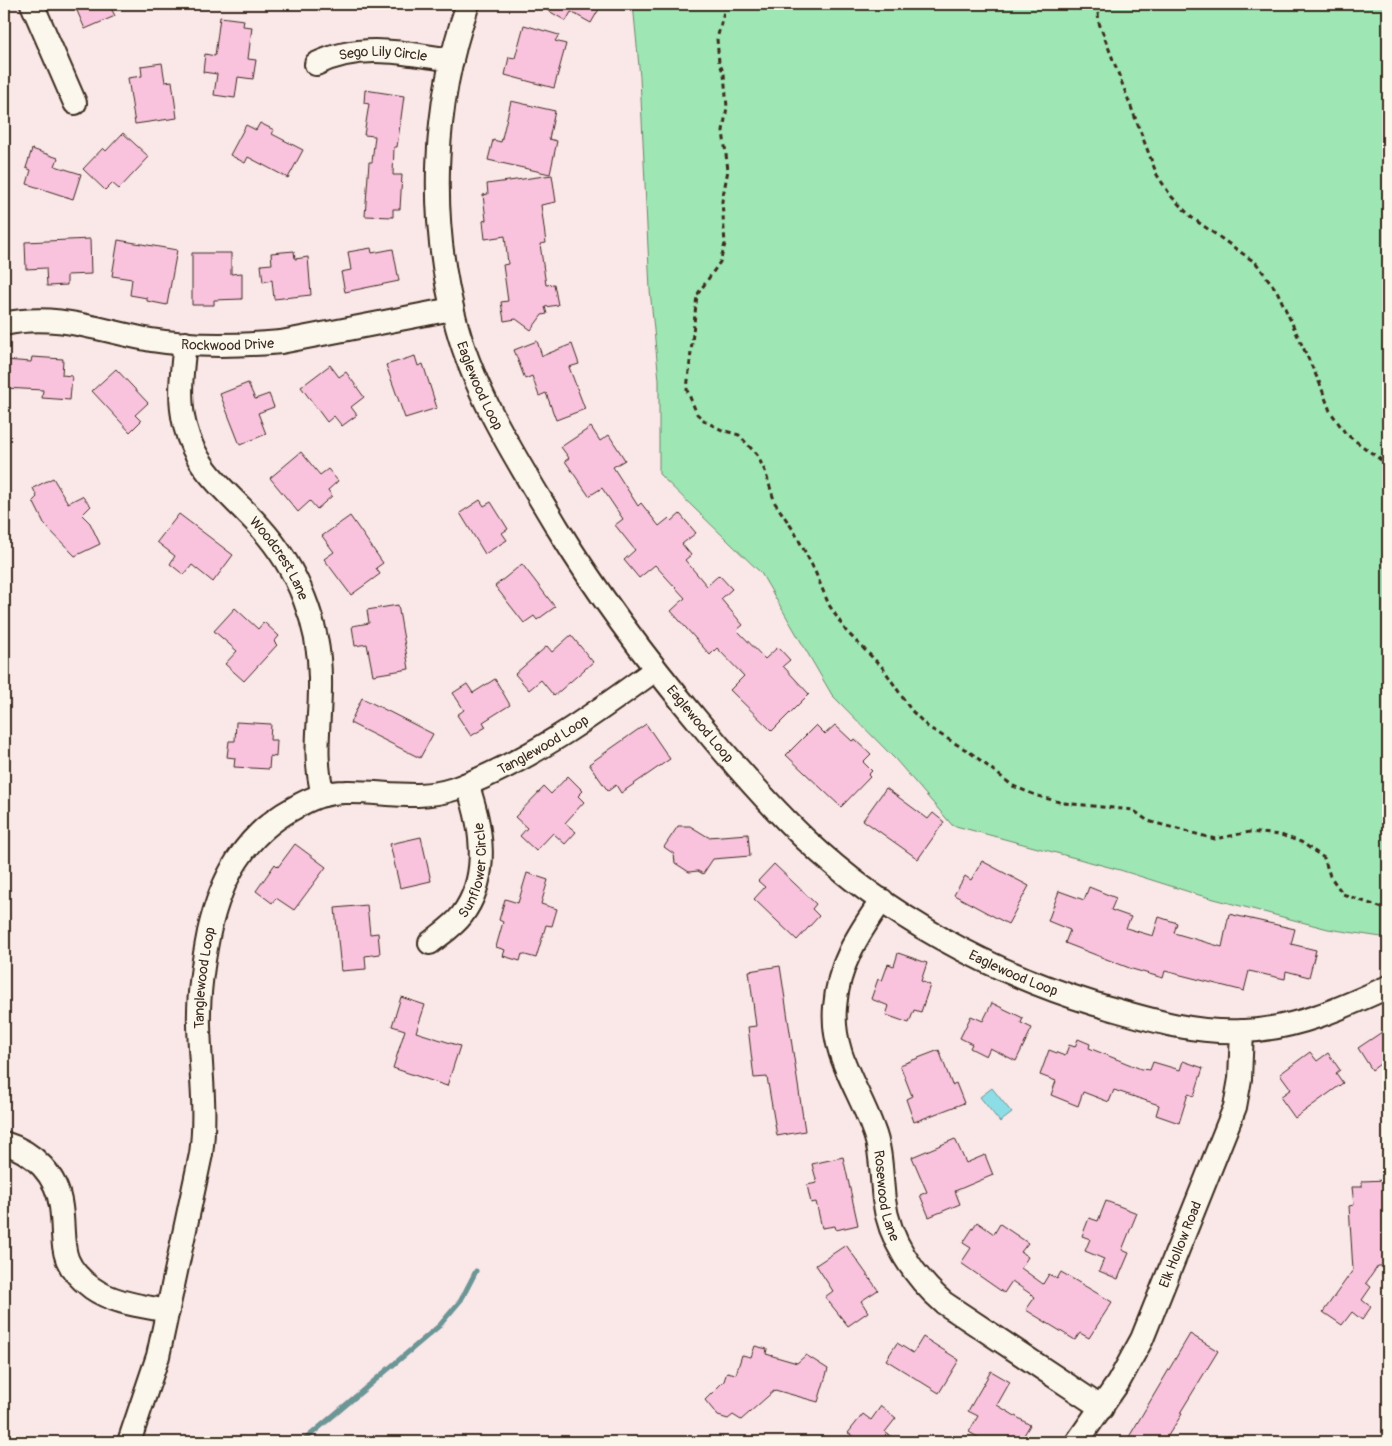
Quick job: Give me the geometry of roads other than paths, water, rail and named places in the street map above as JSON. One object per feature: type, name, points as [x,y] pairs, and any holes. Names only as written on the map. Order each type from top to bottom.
[{"type":"street","points":[[32,4],[75,104]]},
{"type":"street","name":"Eaglewood Loop","points":[[468,4],[452,60],[443,110],[438,178],[440,232],[452,309],[470,368],[503,434],[583,570],[612,614],[655,670],[766,800],[807,840],[882,900],[960,948],[1039,985],[1170,1025],[1206,1030],[1242,1031],[1269,1028],[1313,1018],[1388,987]]},
{"type":"street","name":"Sego Lily Circle","points":[[316,64],[331,56],[362,50],[452,60]]},
{"type":"street","name":"Rockwood Drive","points":[[4,324],[35,320],[64,321],[130,336],[186,343],[235,345],[281,342],[452,309]]},
{"type":"street","name":"Woodcrest Lane","points":[[186,343],[182,374],[183,410],[185,426],[197,456],[206,472],[219,487],[248,514],[274,543],[296,580],[310,617],[319,659],[320,679],[316,765],[323,795]]},
{"type":"street","name":"Tanglewood Loop","points":[[129,1442],[158,1356],[203,1139],[199,996],[209,934],[217,901],[230,869],[253,838],[283,814],[323,795],[344,792],[421,795],[434,794],[467,784],[491,774],[564,733],[655,670]]},
{"type":"street","name":"Sunflower Circle","points":[[430,943],[462,916],[470,903],[479,872],[482,840],[480,824],[467,784]]},
{"type":"street","name":"Rosewood Lane","points":[[882,900],[861,930],[842,969],[834,1009],[835,1030],[844,1068],[874,1130],[879,1154],[884,1203],[897,1244],[927,1289],[944,1303],[1102,1408]]},
{"type":"street","name":"Elk Hollow Road","points":[[1077,1442],[1102,1408],[1133,1357],[1152,1316],[1232,1115],[1239,1091],[1242,1031]]},
{"type":"street","points":[[4,1143],[25,1151],[50,1175],[61,1206],[61,1235],[65,1253],[69,1263],[80,1277],[104,1294],[168,1311]]},
{"type":"water","points":[[992,1088],[1012,1113],[1000,1122],[980,1097]]},
{"type":"waterway","points":[[302,1442],[439,1326],[461,1300],[476,1271]]}]
